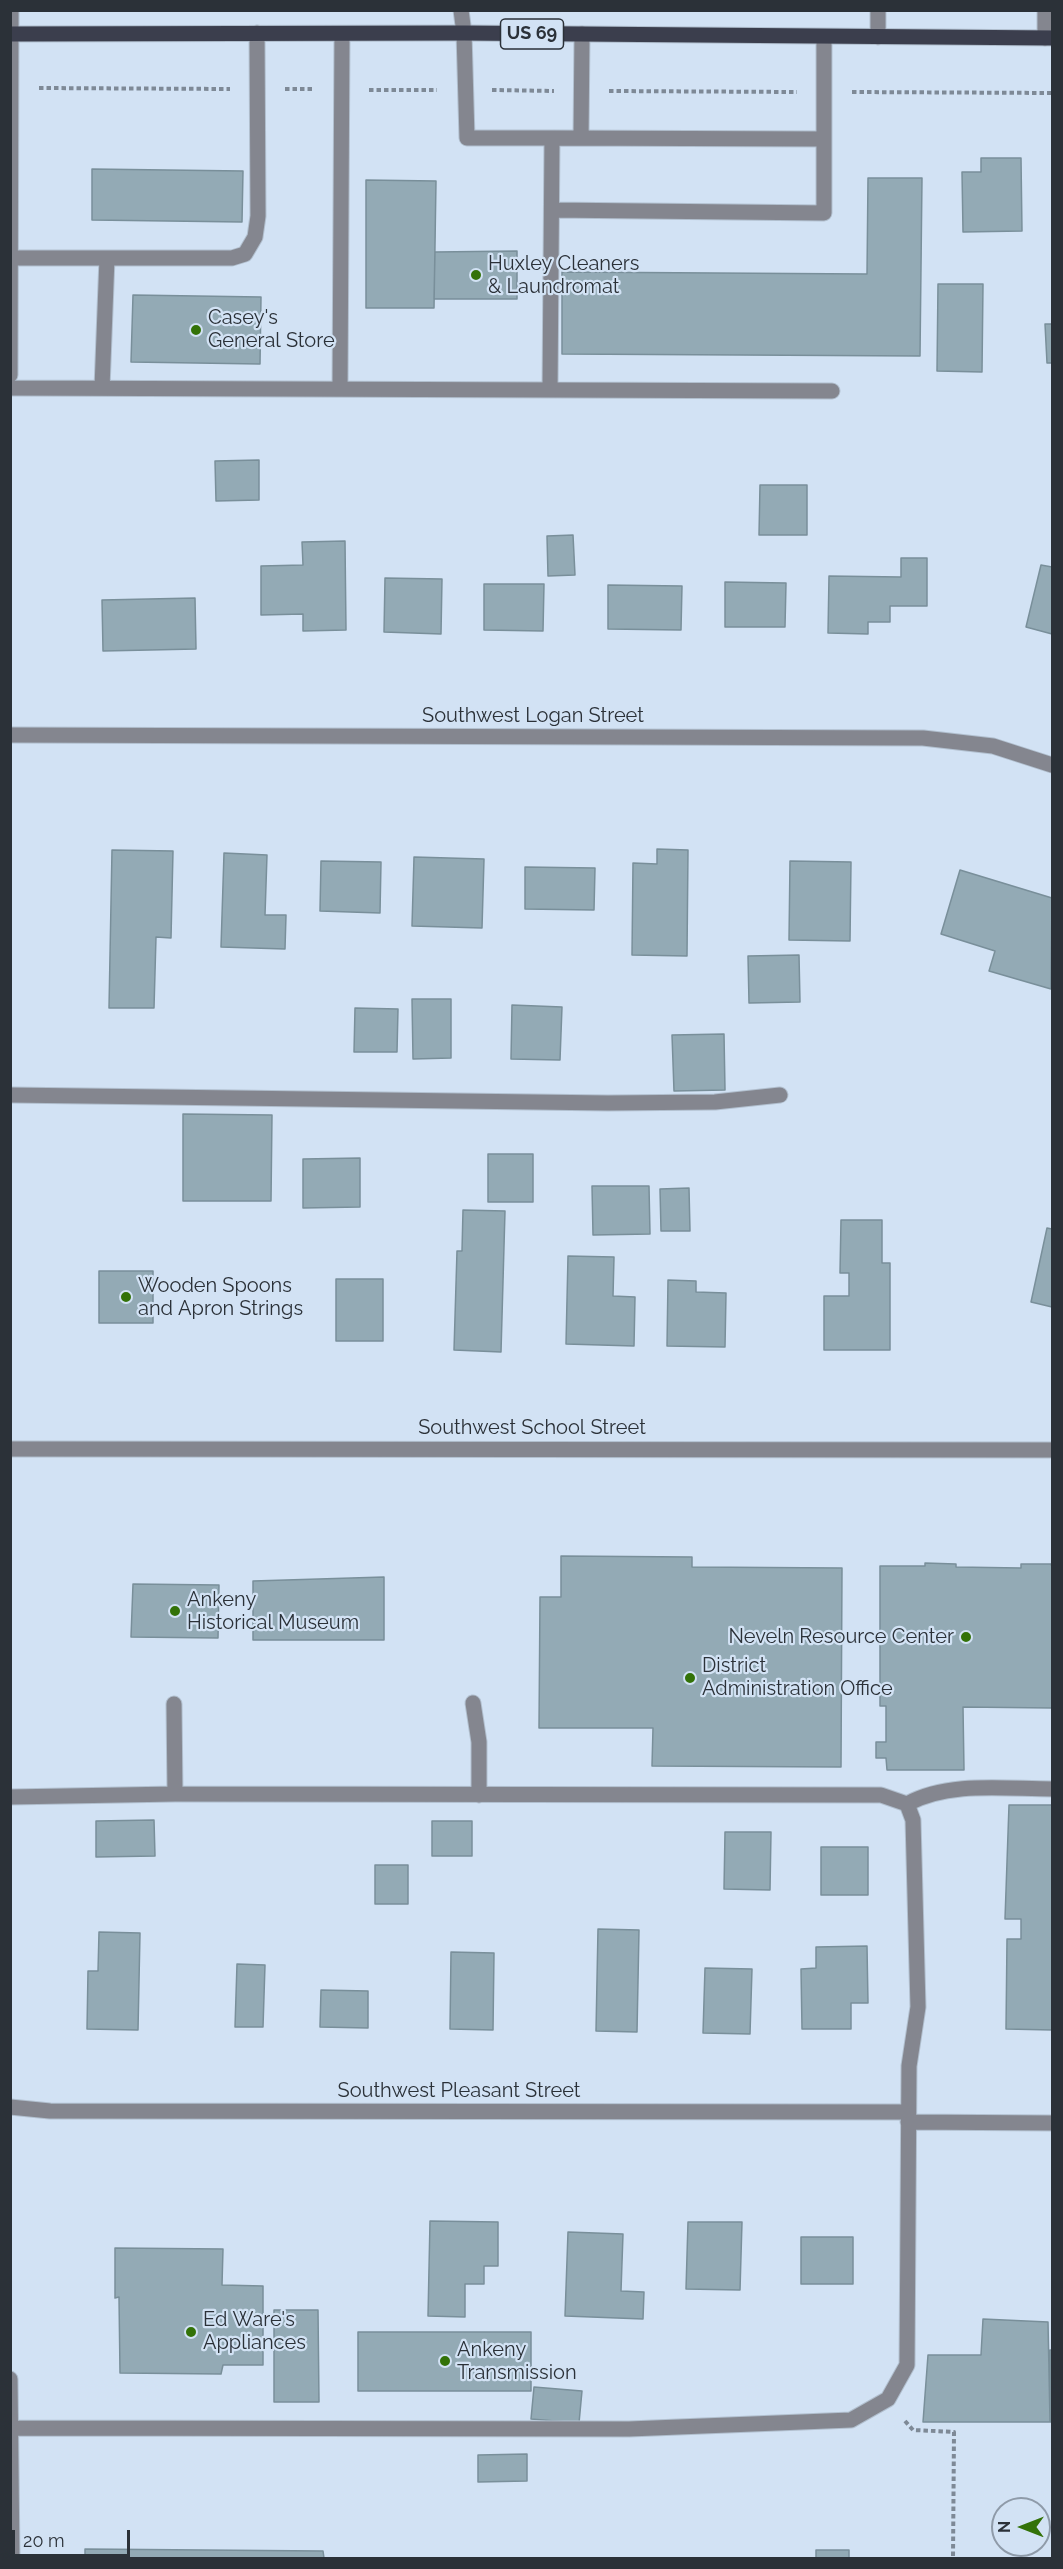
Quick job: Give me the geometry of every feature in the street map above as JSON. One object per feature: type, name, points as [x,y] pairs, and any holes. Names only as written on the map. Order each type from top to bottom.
[{"type":"main road","name":"US 69","points":[[11,34],[464,33],[1049,38]]},
{"type":"street","points":[[10,375],[11,10]]},
{"type":"street","points":[[461,10],[464,33],[467,138],[824,139]]},
{"type":"street","points":[[878,10],[878,37]]},
{"type":"street","points":[[1045,10],[1049,38]]},
{"type":"street","points":[[11,258],[232,258],[245,254],[255,237],[258,216],[257,33]]},
{"type":"street","points":[[340,389],[342,34]]},
{"type":"street","points":[[581,138],[582,34]]},
{"type":"street","points":[[552,210],[824,213],[824,37]]},
{"type":"street","points":[[550,390],[552,138]]},
{"type":"street","points":[[102,388],[107,258]]},
{"type":"street","points":[[10,388],[832,391]]},
{"type":"street","name":"Southwest Logan Street","points":[[10,735],[923,738],[993,746],[1053,765]]},
{"type":"street","points":[[10,1095],[608,1103],[715,1102],[780,1095]]},
{"type":"street","name":"Southwest School Street","points":[[10,1449],[1053,1450]]},
{"type":"street","points":[[473,1703],[479,1742],[479,1795]]},
{"type":"street","points":[[174,1704],[176,1794]]},
{"type":"street","points":[[10,1797],[176,1794],[881,1795],[907,1804],[925,1794],[952,1789],[1053,1789]]},
{"type":"street","points":[[12,2428],[629,2429],[851,2420],[888,2399],[907,2365],[909,2066],[918,2007],[913,1820],[907,1804]]},
{"type":"street","name":"Southwest Pleasant Street","points":[[10,2108],[50,2111],[908,2117],[1053,2123]]},
{"type":"street","points":[[10,2379],[12,2559]]},
{"type":"path","points":[[12,87],[1053,93]]},
{"type":"path","points":[[888,2399],[913,2430],[954,2432],[953,2559]]},
{"type":"building","points":[[981,158],[1021,158],[1022,231],[963,232],[962,172],[981,172]]},
{"type":"building","points":[[92,169],[243,171],[242,222],[92,220]]},
{"type":"building","points":[[868,178],[922,178],[920,356],[562,354],[562,272],[867,274]]},
{"type":"building","points":[[366,180],[436,181],[434,308],[366,308]]},
{"type":"building","name":"Huxley Cleaners & Laundromat","points":[[517,251],[517,299],[434,299],[435,252]]},
{"type":"building","points":[[938,284],[983,284],[982,372],[937,371]]},
{"type":"building","name":"Casey's General Store","points":[[133,295],[261,297],[260,364],[131,362]]},
{"type":"building","points":[[1045,324],[1052,324],[1052,363],[1047,363]]},
{"type":"building","points":[[259,460],[259,500],[216,501],[215,461]]},
{"type":"building","points":[[760,485],[807,485],[807,535],[759,535]]},
{"type":"building","points":[[573,535],[575,575],[548,576],[547,536]]},
{"type":"building","points":[[345,541],[346,630],[303,631],[303,614],[261,615],[261,566],[303,565],[302,542]]},
{"type":"building","points":[[901,558],[927,558],[927,606],[890,606],[890,622],[868,622],[868,634],[828,633],[829,576],[901,577]]},
{"type":"building","points":[[1041,565],[1052,567],[1052,634],[1026,627]]},
{"type":"building","points":[[385,578],[442,579],[441,634],[384,632]]},
{"type":"building","points":[[725,582],[786,583],[785,627],[725,627]]},
{"type":"building","points":[[484,584],[544,584],[543,631],[484,630]]},
{"type":"building","points":[[608,585],[682,586],[681,630],[608,629]]},
{"type":"building","points":[[195,598],[196,649],[103,651],[102,600]]},
{"type":"building","points":[[657,849],[688,850],[687,956],[632,955],[633,863],[657,864]]},
{"type":"building","points":[[112,850],[173,851],[171,938],[156,937],[154,1008],[109,1008]]},
{"type":"building","points":[[224,853],[267,855],[265,915],[286,915],[285,949],[221,947]]},
{"type":"building","points":[[414,857],[484,859],[482,928],[412,926]]},
{"type":"building","points":[[321,861],[381,862],[380,913],[320,911]]},
{"type":"building","points":[[790,861],[851,862],[850,941],[789,940]]},
{"type":"building","points":[[525,867],[595,868],[594,910],[525,909]]},
{"type":"building","points":[[960,870],[1052,898],[1051,989],[989,971],[995,951],[941,934]]},
{"type":"building","points":[[799,955],[800,1002],[749,1003],[748,956]]},
{"type":"building","points":[[412,999],[451,999],[451,1058],[413,1059]]},
{"type":"building","points":[[512,1005],[562,1007],[560,1060],[511,1059]]},
{"type":"building","points":[[355,1008],[398,1009],[397,1052],[354,1052]]},
{"type":"building","points":[[724,1034],[725,1090],[674,1091],[672,1035]]},
{"type":"building","points":[[183,1114],[272,1115],[271,1201],[183,1201]]},
{"type":"building","points":[[488,1154],[533,1154],[533,1202],[488,1202]]},
{"type":"building","points":[[360,1158],[360,1207],[303,1208],[303,1159]]},
{"type":"building","points":[[592,1186],[649,1186],[650,1234],[593,1235]]},
{"type":"building","points":[[689,1188],[690,1231],[661,1231],[660,1189]]},
{"type":"building","points":[[463,1210],[505,1211],[501,1352],[454,1350],[457,1251],[462,1251]]},
{"type":"building","points":[[841,1220],[882,1220],[882,1263],[890,1263],[890,1350],[824,1350],[824,1296],[849,1296],[849,1273],[840,1273]]},
{"type":"building","points":[[1047,1228],[1052,1229],[1052,1307],[1031,1302]]},
{"type":"building","points":[[568,1256],[614,1257],[613,1296],[635,1297],[634,1346],[566,1344]]},
{"type":"building","name":"Wooden Spoons and Apron Strings","points":[[99,1271],[153,1271],[153,1323],[99,1323]]},
{"type":"building","points":[[336,1279],[383,1279],[383,1341],[336,1341]]},
{"type":"building","points":[[668,1280],[696,1281],[696,1292],[726,1293],[725,1347],[667,1346]]},
{"type":"building","name":"District Administration Office","points":[[561,1556],[692,1557],[692,1567],[842,1568],[841,1767],[652,1766],[653,1728],[539,1728],[540,1597],[561,1597]]},
{"type":"building","name":"Neveln Resource Center","points":[[925,1563],[956,1564],[956,1567],[1021,1568],[1021,1564],[1051,1564],[1052,1567],[1052,1708],[963,1707],[964,1770],[887,1770],[886,1758],[876,1758],[876,1742],[886,1742],[886,1706],[880,1706],[880,1566],[925,1566]]},
{"type":"building","points":[[384,1577],[384,1640],[253,1640],[253,1581]]},
{"type":"building","name":"Ankeny Historical Museum","points":[[133,1584],[219,1585],[218,1638],[131,1637]]},
{"type":"building","points":[[1009,1805],[1052,1805],[1052,2030],[1006,2029],[1007,1939],[1021,1939],[1021,1919],[1005,1919]]},
{"type":"building","points":[[154,1820],[155,1856],[96,1857],[96,1821]]},
{"type":"building","points":[[432,1821],[472,1821],[472,1856],[432,1856]]},
{"type":"building","points":[[725,1832],[771,1832],[770,1890],[724,1889]]},
{"type":"building","points":[[821,1847],[868,1847],[868,1895],[821,1895]]},
{"type":"building","points":[[375,1865],[408,1865],[408,1904],[375,1904]]},
{"type":"building","points":[[598,1929],[639,1930],[637,2032],[596,2031]]},
{"type":"building","points":[[99,1932],[140,1933],[138,2030],[87,2029],[88,1971],[98,1971]]},
{"type":"building","points":[[867,1946],[868,2003],[851,2003],[851,2029],[802,2029],[801,1969],[816,1968],[816,1947]]},
{"type":"building","points":[[451,1952],[494,1953],[493,2030],[450,2029]]},
{"type":"building","points":[[237,1964],[265,1965],[263,2027],[235,2027]]},
{"type":"building","points":[[705,1968],[752,1969],[750,2034],[703,2033]]},
{"type":"building","points":[[321,1990],[368,1991],[368,2028],[320,2027]]},
{"type":"building","points":[[430,2221],[498,2222],[498,2266],[484,2266],[484,2284],[465,2284],[465,2317],[428,2316]]},
{"type":"building","points":[[688,2222],[742,2222],[740,2290],[686,2289]]},
{"type":"building","points":[[568,2232],[623,2234],[621,2291],[644,2292],[643,2319],[565,2316]]},
{"type":"building","points":[[801,2237],[853,2237],[853,2284],[801,2284]]},
{"type":"building","name":"Ed Ware's Appliances","points":[[115,2248],[223,2249],[222,2285],[263,2286],[263,2365],[223,2365],[221,2374],[120,2373],[119,2297],[115,2298]]},
{"type":"building","points":[[274,2310],[318,2310],[319,2402],[274,2402]]},
{"type":"building","points":[[983,2319],[1048,2322],[1050,2422],[923,2422],[928,2355],[981,2355]]},
{"type":"building","name":"Ankeny Transmission","points":[[358,2332],[531,2332],[531,2391],[358,2391]]},
{"type":"building","points":[[1050,2350],[1052,2350],[1052,2422],[1050,2422]]},
{"type":"building","points":[[534,2387],[582,2391],[579,2423],[531,2419]]},
{"type":"building","points":[[527,2454],[527,2481],[478,2482],[478,2455]]},
{"type":"building","points":[[85,2549],[323,2551],[324,2558],[85,2558]]},
{"type":"building","points":[[816,2550],[849,2550],[849,2558],[816,2558]]},
{"type":"place","name":"Huxley Cleaners & Laundromat","points":[[476,275]]},
{"type":"place","name":"Casey's General Store","points":[[196,330]]},
{"type":"place","name":"Wooden Spoons and Apron Strings","points":[[126,1297]]},
{"type":"place","name":"Ankeny Historical Museum","points":[[175,1611]]},
{"type":"place","name":"Neveln Resource Center","points":[[966,1637]]},
{"type":"place","name":"District Administration Office","points":[[690,1678]]},
{"type":"place","name":"Ed Ware's Appliances","points":[[191,2332]]},
{"type":"place","name":"Ankeny Transmission","points":[[445,2361]]}]
